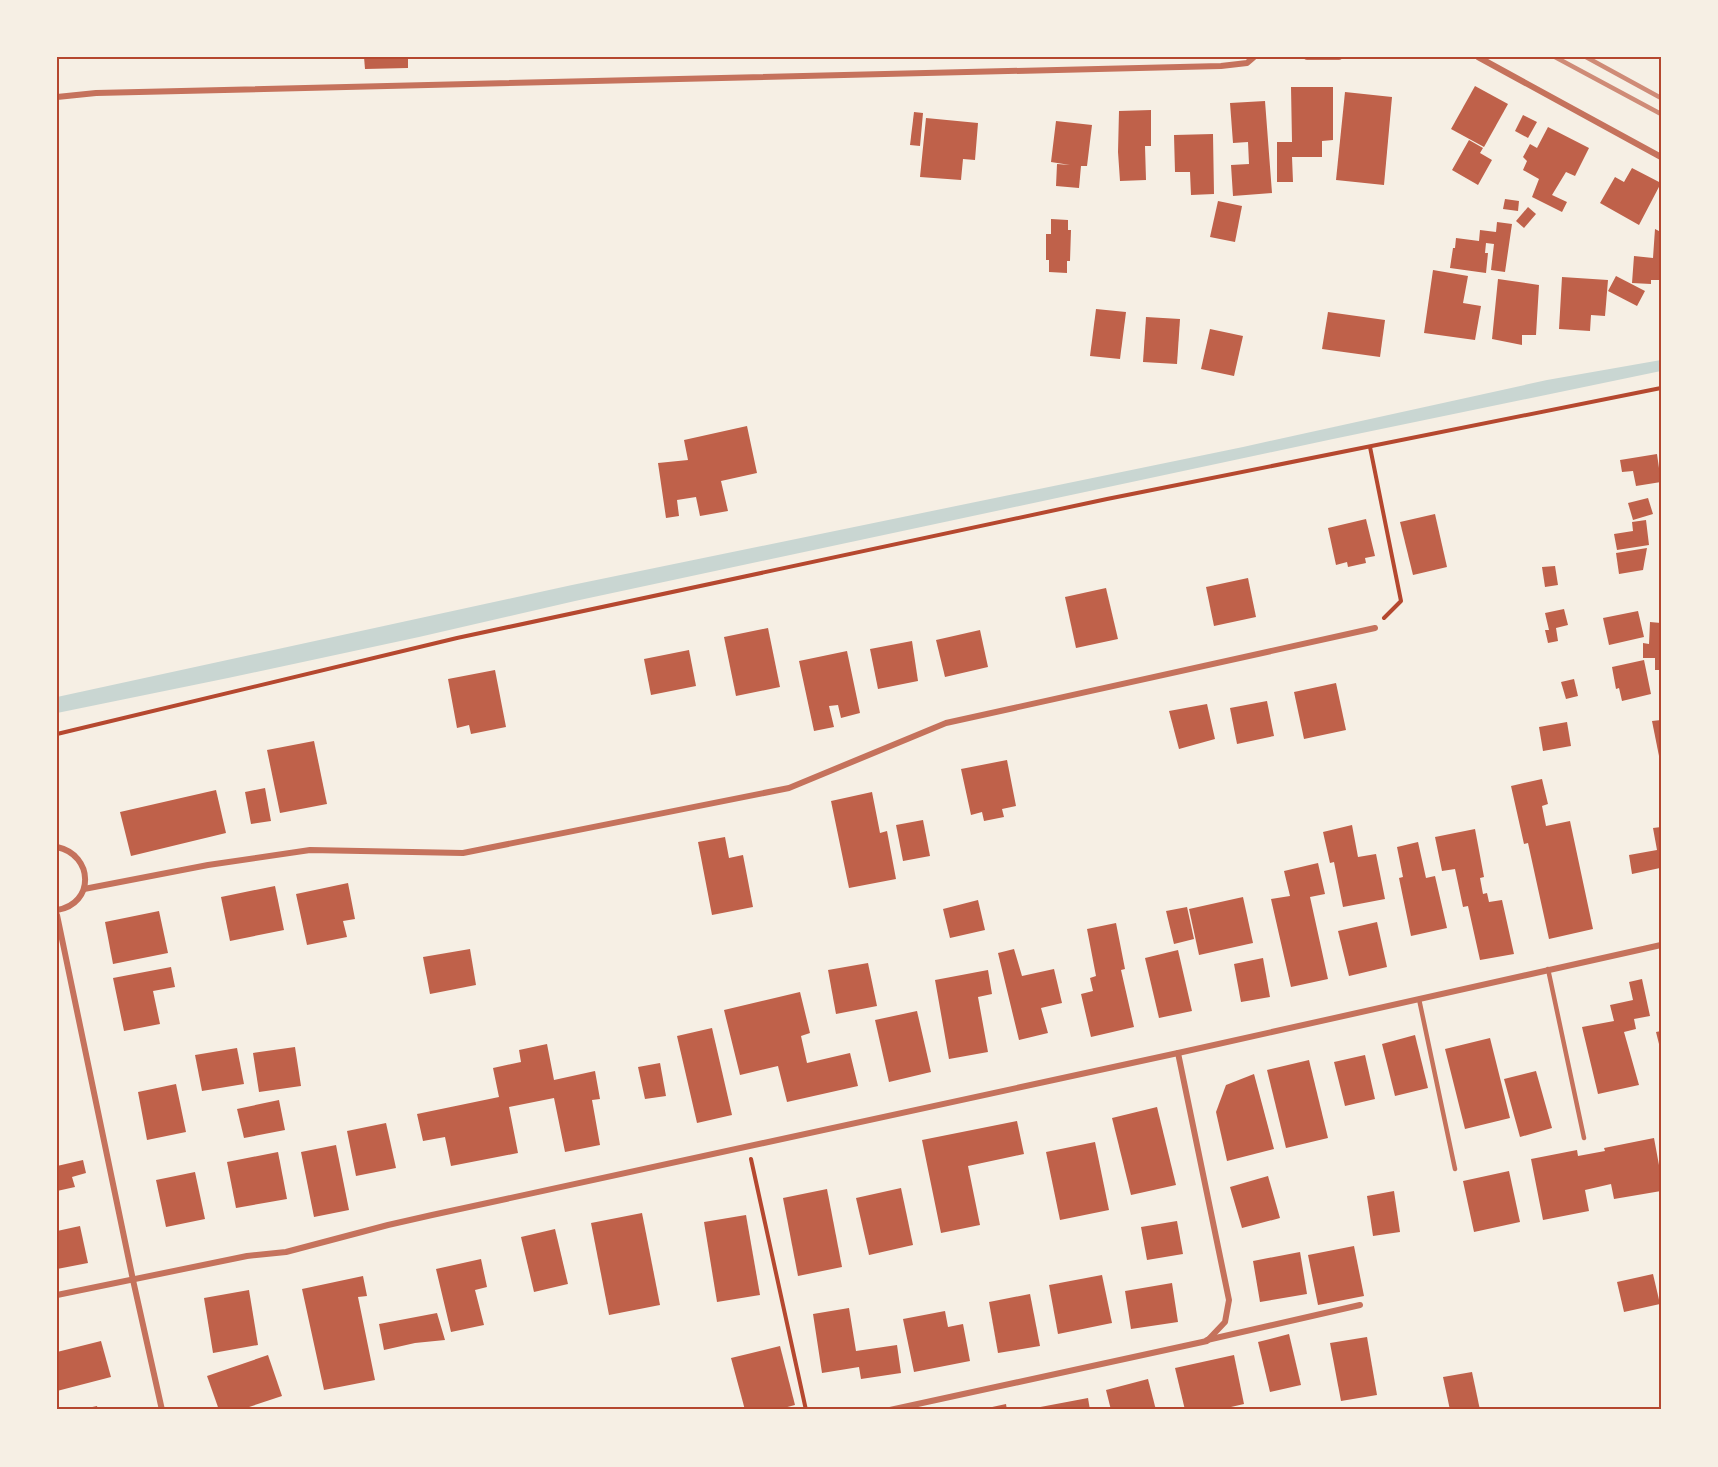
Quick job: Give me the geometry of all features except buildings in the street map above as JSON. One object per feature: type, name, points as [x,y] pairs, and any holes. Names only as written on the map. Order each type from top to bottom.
[{"type":"street","points":[[57,97],[96,93],[1221,66],[1246,63],[1254,57]]},
{"type":"street","points":[[1307,57],[1340,57]]},
{"type":"street","points":[[1478,57],[1661,157]]},
{"type":"street","points":[[84,889],[310,849],[463,853],[789,788],[946,723],[1375,628]]},
{"type":"street","points":[[57,847],[69,851],[81,862],[86,878],[79,898],[72,905],[57,912],[162,1410]]},
{"type":"street","points":[[57,1295],[247,1256],[286,1252],[432,1215],[1178,1053],[1661,945]]},
{"type":"street","points":[[1178,1053],[1229,1300],[1225,1322],[1207,1341]]},
{"type":"street","points":[[890,1410],[1360,1305]]},
{"type":"lane","points":[[1548,969],[1584,1138]]},
{"type":"lane","points":[[1419,999],[1455,1169]]},
{"type":"path","points":[[57,734],[469,635],[1095,501],[1661,388]]},
{"type":"path","points":[[1370,447],[1401,601],[1375,628]]},
{"type":"path","points":[[748,1147],[806,1410]]},
{"type":"shaded area","points":[[1661,360],[1661,371],[1333,439],[57,713],[57,697],[572,585],[1243,447],[1547,380]]},
{"type":"railway","points":[[1555,57],[1661,114]]},
{"type":"railway","points":[[1586,57],[1661,98]]}]
